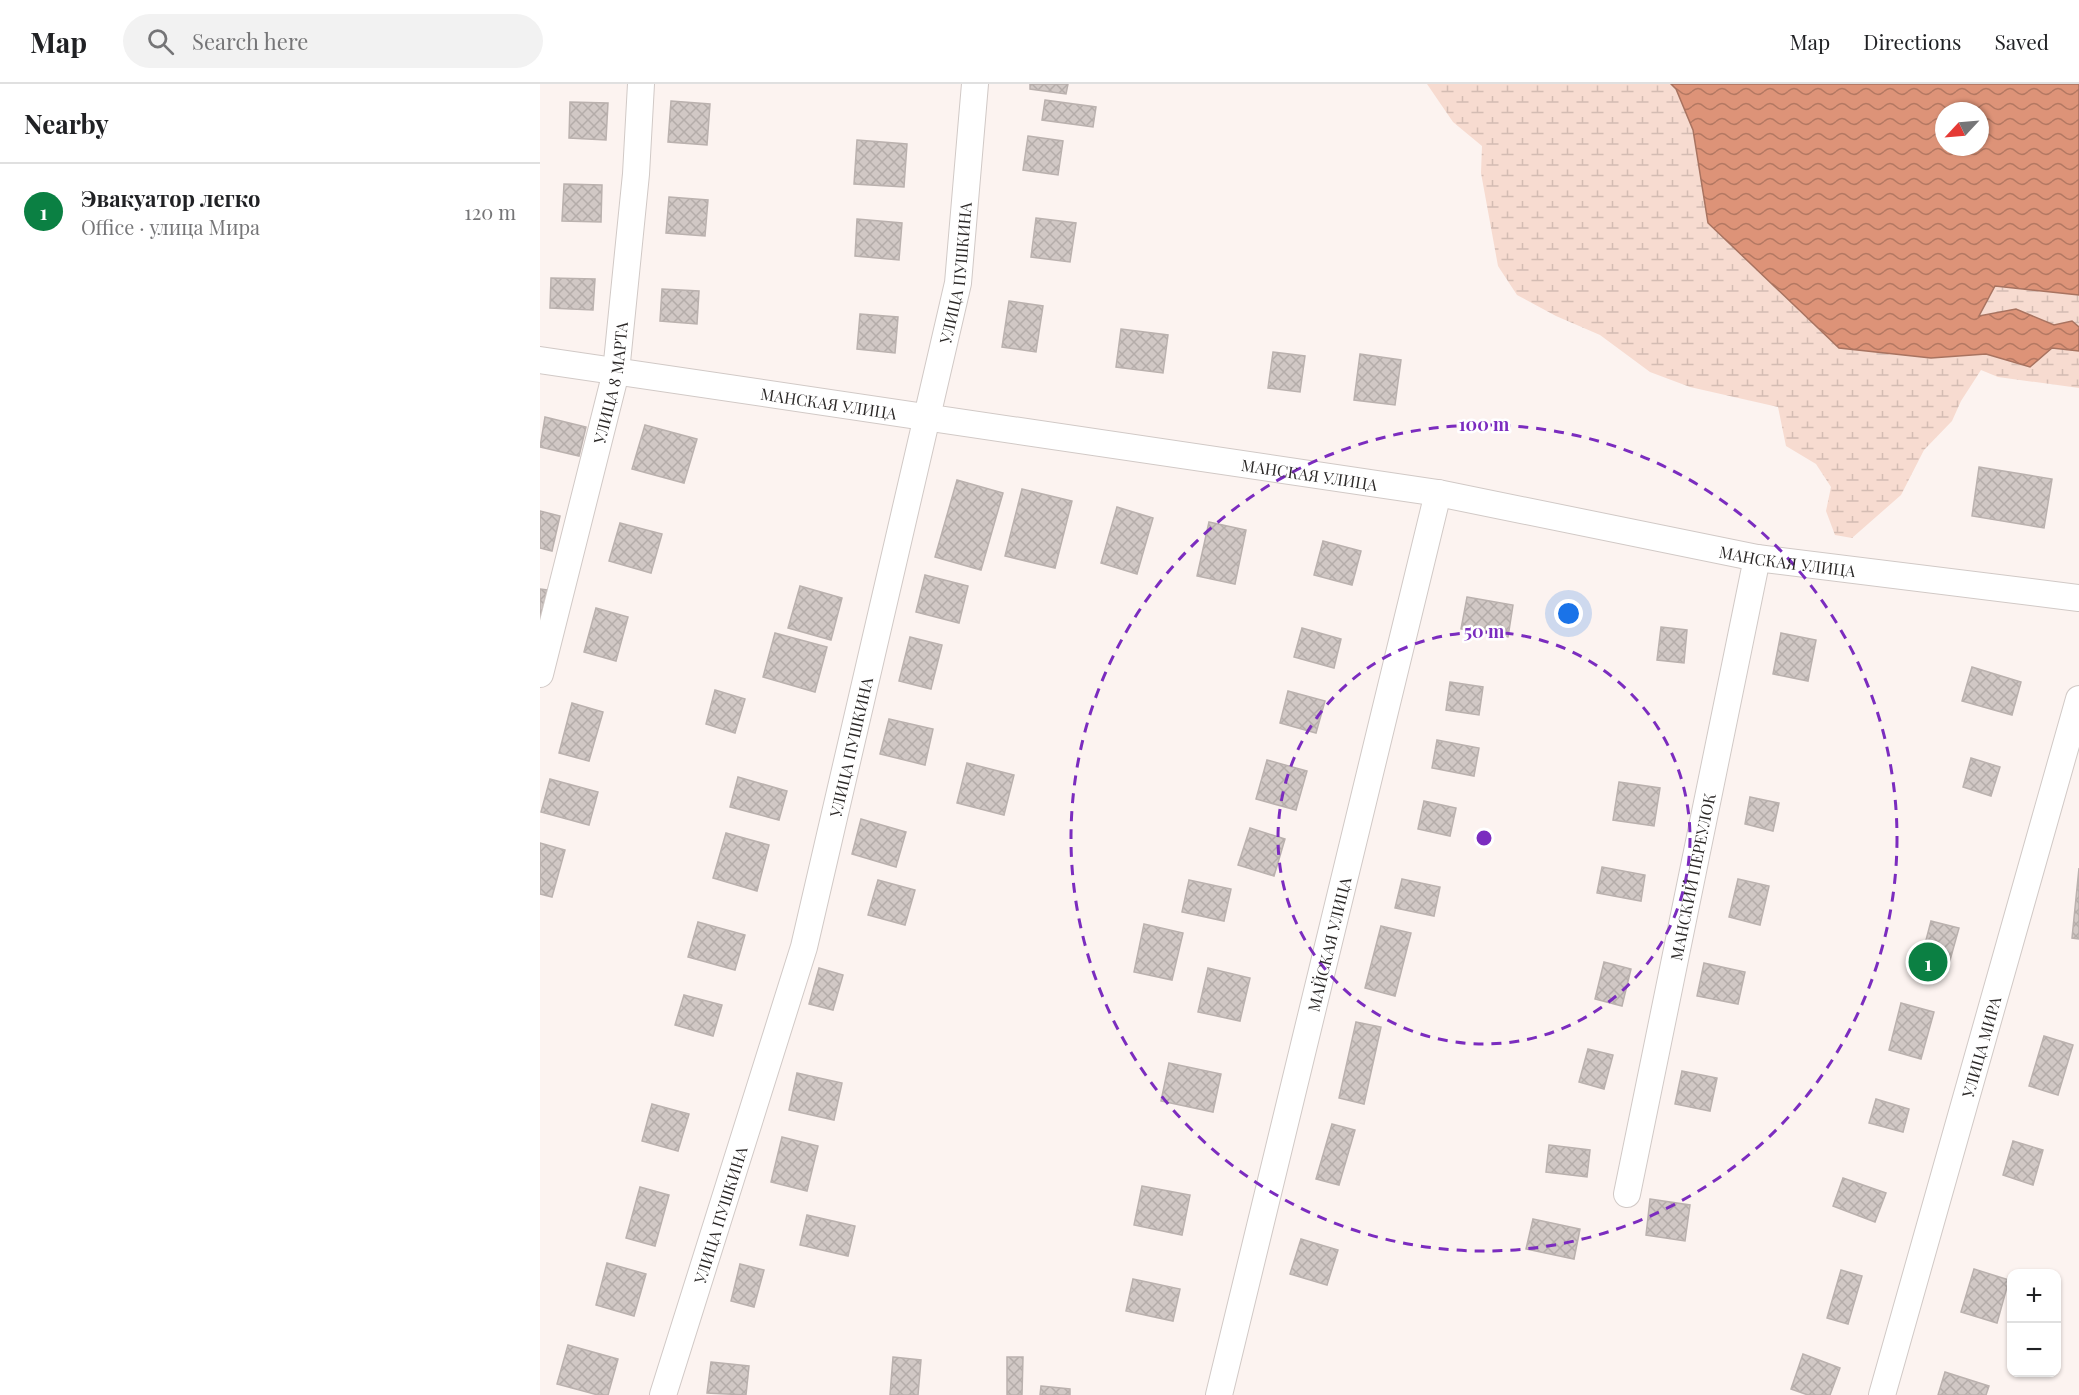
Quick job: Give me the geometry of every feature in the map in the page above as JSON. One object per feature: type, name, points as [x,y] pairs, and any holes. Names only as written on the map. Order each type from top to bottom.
[{"type":"street","name":"УЛИЦА 8 МАРТА","points":[[540,674],[616,372],[636,174],[641,84]]},
{"type":"street","name":"УЛИЦА ПУШКИНА","points":[[663,1395],[804,947],[958,283],[975,84]]},
{"type":"street","name":"МАНСКАЯ УЛИЦА","points":[[540,360],[1438,493],[1757,558],[2079,598]]},
{"type":"street","name":"МАЙСКАЯ УЛИЦА","points":[[1219,1395],[1438,493]]},
{"type":"street","name":"МАНСКИЙ ПЕРЕУЛОК","points":[[1627,1194],[1757,558]]},
{"type":"street","name":"УЛИЦА МИРА","points":[[1882,1395],[2079,699]]},
{"type":"green space","points":[[1427,84],[2079,84],[2079,388],[1998,377],[1981,370],[1961,401],[1952,421],[1924,450],[1901,495],[1852,538],[1835,535],[1826,511],[1831,487],[1816,464],[1786,446],[1778,407],[1690,387],[1650,372],[1600,335],[1556,316],[1517,295],[1498,266],[1481,173],[1482,146],[1453,122]]},
{"type":"water","points":[[1671,84],[2079,84],[2079,295],[1995,286],[1979,316],[2016,309],[2054,325],[2072,321],[2079,327],[2079,351],[2052,348],[2030,367],[1986,354],[1931,358],[1839,348],[1708,223],[1693,130],[1676,89]]},
{"type":"building","points":[[1030,84],[1068,84],[1066,94],[1030,89]]},
{"type":"building","points":[[1045,100],[1096,107],[1093,127],[1042,120]]},
{"type":"building","points":[[671,101],[710,104],[707,145],[668,142]]},
{"type":"building","points":[[570,102],[608,103],[606,140],[569,138]]},
{"type":"building","points":[[1028,136],[1063,141],[1058,175],[1023,170]]},
{"type":"building","points":[[857,140],[907,144],[904,187],[854,184]]},
{"type":"building","points":[[564,184],[602,185],[601,222],[562,221]]},
{"type":"building","points":[[669,197],[708,200],[705,236],[666,233]]},
{"type":"building","points":[[1036,218],[1076,223],[1070,262],[1031,257]]},
{"type":"building","points":[[857,219],[902,223],[899,260],[855,256]]},
{"type":"building","points":[[551,278],[595,279],[593,310],[550,308]]},
{"type":"building","points":[[662,289],[699,291],[697,324],[660,321]]},
{"type":"building","points":[[1009,301],[1043,306],[1036,352],[1002,347]]},
{"type":"building","points":[[860,314],[898,317],[895,353],[857,349]]},
{"type":"building","points":[[1121,329],[1168,335],[1163,373],[1116,367]]},
{"type":"building","points":[[1273,352],[1305,356],[1300,392],[1268,388]]},
{"type":"building","points":[[1360,354],[1401,360],[1395,405],[1354,400]]},
{"type":"building","points":[[545,417],[586,427],[579,456],[540,447]]},
{"type":"building","points":[[645,425],[697,439],[684,483],[632,469]]},
{"type":"building","points":[[1979,467],[2052,479],[2044,528],[1972,516]]},
{"type":"building","points":[[957,480],[1003,493],[981,570],[935,557]]},
{"type":"building","points":[[1022,489],[1072,501],[1055,568],[1005,556]]},
{"type":"building","points":[[1117,507],[1153,518],[1137,574],[1101,563]]},
{"type":"building","points":[[540,511],[560,516],[552,551],[540,548]]},
{"type":"building","points":[[1209,522],[1246,530],[1235,584],[1197,576]]},
{"type":"building","points":[[620,523],[662,534],[651,573],[609,561]]},
{"type":"building","points":[[1323,541],[1361,551],[1352,585],[1314,575]]},
{"type":"building","points":[[925,575],[968,586],[959,623],[916,612]]},
{"type":"building","points":[[800,586],[842,598],[831,640],[788,628]]},
{"type":"building","points":[[540,589],[547,590],[540,620]]},
{"type":"building","points":[[1467,597],[1513,605],[1508,637],[1461,629]]},
{"type":"building","points":[[596,608],[628,617],[616,661],[584,652]]},
{"type":"building","points":[[1661,627],[1687,630],[1684,663],[1657,660]]},
{"type":"building","points":[[1302,628],[1341,639],[1334,668],[1294,657]]},
{"type":"building","points":[[775,633],[827,647],[815,692],[763,677]]},
{"type":"building","points":[[1781,633],[1816,640],[1808,681],[1773,674]]},
{"type":"building","points":[[910,637],[942,645],[931,689],[899,681]]},
{"type":"building","points":[[1972,667],[2021,682],[2012,715],[1962,701]]},
{"type":"building","points":[[1450,682],[1483,687],[1479,715],[1446,710]]},
{"type":"building","points":[[715,690],[745,699],[735,733],[706,724]]},
{"type":"building","points":[[1288,691],[1325,701],[1316,733],[1280,723]]},
{"type":"building","points":[[572,703],[603,712],[589,761],[559,753]]},
{"type":"building","points":[[889,719],[933,729],[925,765],[880,754]]},
{"type":"building","points":[[1437,740],[1479,748],[1474,776],[1432,768]]},
{"type":"building","points":[[1971,758],[2000,767],[1991,796],[1963,787]]},
{"type":"building","points":[[1267,760],[1307,771],[1296,810],[1256,799]]},
{"type":"building","points":[[967,763],[1014,775],[1004,815],[957,803]]},
{"type":"building","points":[[738,777],[787,791],[779,820],[730,807]]},
{"type":"building","points":[[550,779],[598,792],[589,825],[541,812]]},
{"type":"building","points":[[1619,782],[1660,788],[1654,826],[1613,820]]},
{"type":"building","points":[[1750,797],[1779,803],[1773,831],[1745,824]]},
{"type":"building","points":[[1424,801],[1456,808],[1450,836],[1418,829]]},
{"type":"building","points":[[861,819],[906,832],[896,867],[852,854]]},
{"type":"building","points":[[1250,828],[1285,839],[1274,876],[1238,865]]},
{"type":"building","points":[[726,833],[769,845],[757,891],[713,878]]},
{"type":"building","points":[[540,843],[565,850],[552,897],[540,894]]},
{"type":"building","points":[[1602,867],[1645,875],[1641,901],[1597,893]]},
{"type":"building","points":[[2079,868],[2079,939],[2072,938]]},
{"type":"building","points":[[1402,879],[1440,887],[1434,916],[1395,908]]},
{"type":"building","points":[[1738,879],[1769,886],[1760,925],[1729,917]]},
{"type":"building","points":[[878,880],[915,890],[905,925],[868,915]]},
{"type":"building","points":[[1189,880],[1231,889],[1224,921],[1182,912]]},
{"type":"building","points":[[1931,921],[1959,928],[1947,971],[1920,963]]},
{"type":"building","points":[[698,922],[745,935],[735,970],[688,957]]},
{"type":"building","points":[[1144,924],[1183,933],[1172,980],[1134,972]]},
{"type":"building","points":[[1381,926],[1411,933],[1395,996],[1365,988]]},
{"type":"building","points":[[1604,962],[1631,969],[1622,1006],[1595,999]]},
{"type":"building","points":[[1704,963],[1745,972],[1738,1004],[1697,996]]},
{"type":"building","points":[[819,968],[843,975],[833,1010],[809,1004]]},
{"type":"building","points":[[1208,968],[1250,978],[1240,1021],[1198,1012]]},
{"type":"building","points":[[684,995],[722,1005],[713,1036],[675,1025]]},
{"type":"building","points":[[1901,1003],[1934,1012],[1921,1059],[1889,1050]]},
{"type":"building","points":[[1356,1022],[1381,1027],[1364,1104],[1339,1098]]},
{"type":"building","points":[[2044,1036],[2073,1045],[2058,1095],[2029,1086]]},
{"type":"building","points":[[1588,1049],[1613,1055],[1604,1089],[1579,1082]]},
{"type":"building","points":[[1169,1063],[1221,1074],[1213,1112],[1161,1101]]},
{"type":"building","points":[[1682,1071],[1717,1078],[1710,1111],[1675,1104]]},
{"type":"building","points":[[797,1073],[842,1083],[834,1120],[789,1110]]},
{"type":"building","points":[[1876,1099],[1909,1109],[1903,1132],[1869,1123]]},
{"type":"building","points":[[652,1104],[689,1114],[678,1151],[642,1141]]},
{"type":"building","points":[[1332,1124],[1355,1130],[1339,1185],[1316,1179]]},
{"type":"building","points":[[782,1137],[818,1146],[807,1191],[771,1182]]},
{"type":"building","points":[[2013,1141],[2043,1150],[2033,1185],[2003,1175]]},
{"type":"building","points":[[1549,1145],[1590,1150],[1587,1177],[1546,1172]]},
{"type":"building","points":[[1843,1178],[1886,1193],[1875,1222],[1833,1206]]},
{"type":"building","points":[[1142,1186],[1190,1195],[1182,1235],[1134,1225]]},
{"type":"building","points":[[640,1187],[669,1195],[655,1246],[626,1238]]},
{"type":"building","points":[[1650,1199],[1690,1205],[1685,1241],[1646,1235]]},
{"type":"building","points":[[807,1215],[855,1226],[848,1256],[800,1245]]},
{"type":"building","points":[[1533,1219],[1580,1229],[1574,1259],[1526,1249]]},
{"type":"building","points":[[1301,1239],[1338,1250],[1327,1285],[1290,1274]]},
{"type":"building","points":[[607,1263],[646,1274],[634,1316],[596,1305]]},
{"type":"building","points":[[740,1264],[764,1270],[754,1307],[731,1301]]},
{"type":"building","points":[[1974,1269],[2007,1279],[1997,1323],[1961,1312]]},
{"type":"building","points":[[1841,1270],[1862,1276],[1848,1324],[1827,1318]]},
{"type":"building","points":[[1133,1279],[1180,1289],[1173,1321],[1126,1311]]},
{"type":"building","points":[[568,1345],[618,1359],[608,1395],[598,1395],[557,1384]]},
{"type":"building","points":[[1803,1354],[1840,1368],[1830,1395],[1808,1395],[1791,1389]]},
{"type":"building","points":[[893,1357],[921,1360],[918,1395],[890,1395]]},
{"type":"building","points":[[1007,1357],[1023,1357],[1022,1395],[1007,1395]]},
{"type":"building","points":[[711,1362],[749,1366],[746,1395],[707,1393]]},
{"type":"building","points":[[1945,1372],[1989,1386],[1986,1395],[1938,1395]]},
{"type":"building","points":[[1041,1386],[1070,1389],[1070,1395],[1040,1395]]},
{"type":"place","name":"Эвакуатор легко","points":[[1928,962]]}]
